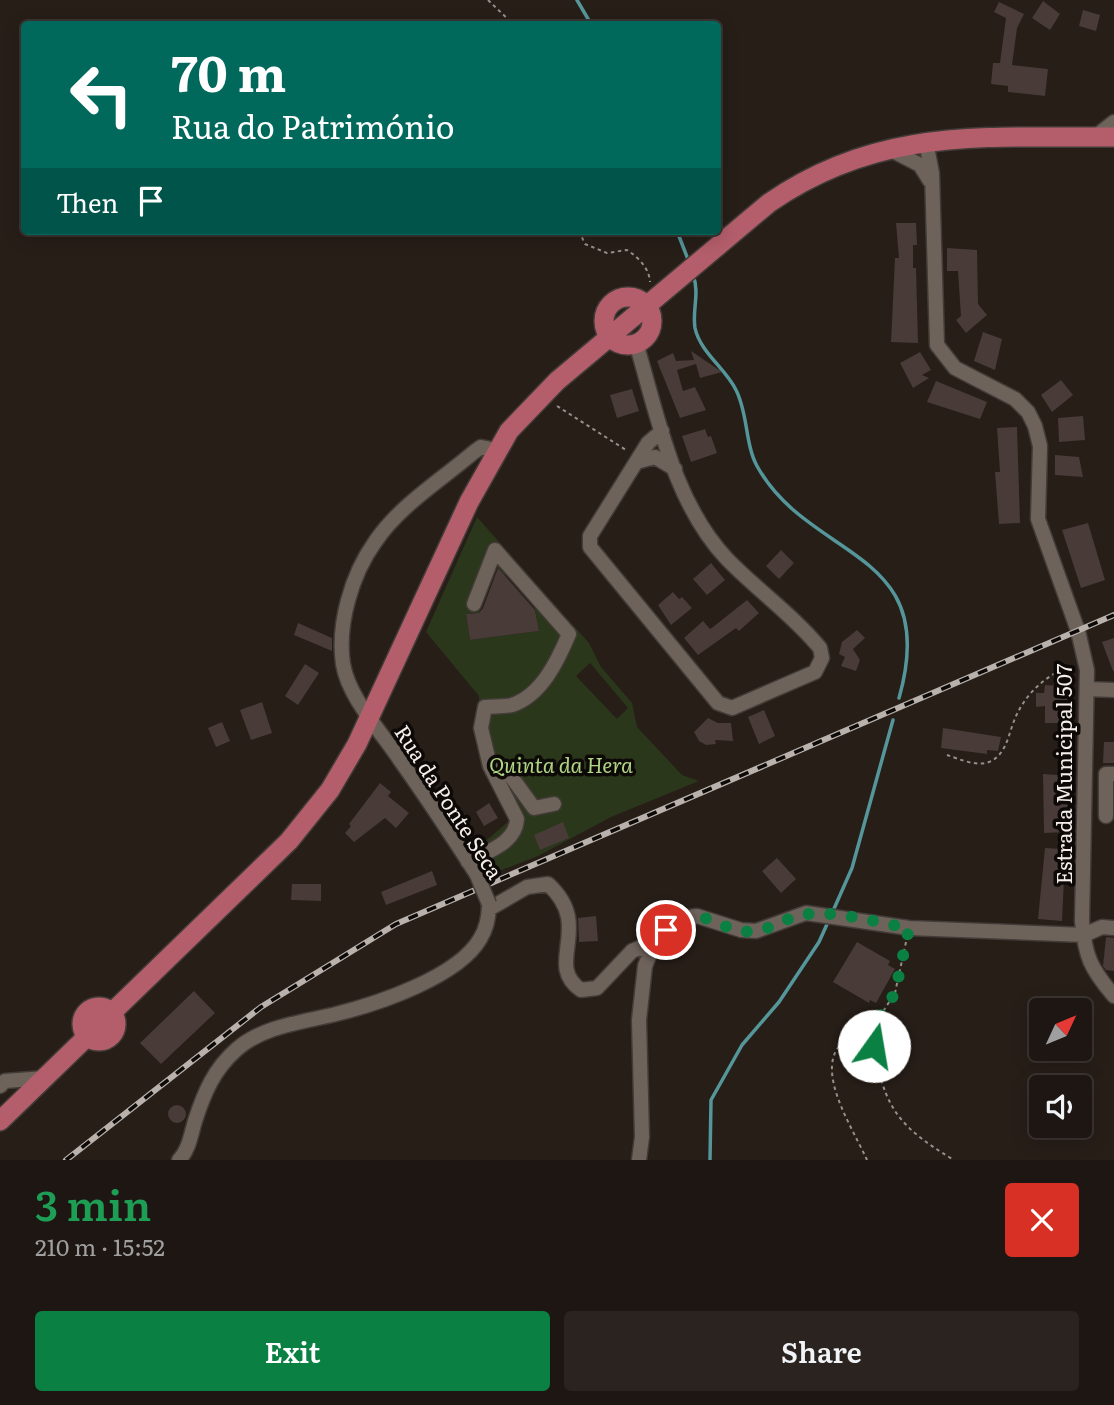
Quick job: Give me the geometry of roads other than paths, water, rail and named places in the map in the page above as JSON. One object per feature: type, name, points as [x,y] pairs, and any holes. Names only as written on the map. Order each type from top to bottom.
[{"type":"main road","points":[[651,301],[626,297],[612,303],[604,316],[610,337],[622,344],[636,344],[650,327],[651,301],[690,266],[803,179],[871,152],[957,138],[1105,137]]},
{"type":"main road","points":[[0,1121],[87,1036],[102,1041],[112,1035],[116,1024],[112,1013],[289,841],[330,790],[370,717],[496,450],[509,431],[541,397],[610,337]]},
{"type":"street","points":[[1105,137],[1114,122]]},
{"type":"street","points":[[889,149],[912,159],[929,173],[938,155],[957,138]]},
{"type":"street","name":"Estrada Municipal 507","points":[[926,142],[922,160],[929,173],[937,345],[955,368],[1015,399],[1028,412],[1040,446],[1038,519],[1079,631],[1085,660],[1085,953],[1096,975],[1114,996]]},
{"type":"street","points":[[636,344],[687,502],[712,541],[820,648],[822,658],[815,672],[732,708],[718,703],[587,543],[648,443],[662,430]]},
{"type":"street","name":"Rua da Ponte Seca","points":[[178,1160],[186,1149],[207,1087],[217,1070],[239,1047],[251,1039],[290,1025],[394,996],[438,975],[479,942],[487,926],[489,906],[477,875],[370,717],[344,666],[341,643],[345,614],[360,567],[375,541],[402,512],[481,447],[496,450]]},
{"type":"street","points":[[637,460],[656,457],[675,469]]},
{"type":"street","points":[[468,862],[513,837],[517,828],[517,819],[490,766],[481,728],[485,707],[511,705],[535,690],[555,666],[569,634],[495,550],[474,604]]},
{"type":"street","points":[[1087,689],[1114,690]]},
{"type":"street","points":[[490,766],[505,768],[534,808],[554,804]]},
{"type":"street","points":[[1085,786],[1110,780],[1106,816]]},
{"type":"street","points":[[489,906],[527,887],[548,884],[558,892],[567,909],[571,926],[564,966],[567,976],[581,990],[597,988],[632,951],[639,948],[651,952]]},
{"type":"street","points":[[639,1160],[642,1137],[639,1020],[645,966],[654,944],[682,918],[697,916],[741,930],[756,931],[806,914],[909,928],[1084,935],[1102,927],[1114,928]]},
{"type":"street","points":[[0,1086],[5,1081],[45,1078]]},
{"type":"waterway","points":[[577,0],[589,21]]},
{"type":"waterway","points":[[679,235],[689,262]]},
{"type":"waterway","points":[[693,275],[696,288],[694,321],[698,337],[736,390],[757,466],[780,497],[808,522],[864,561],[887,584],[902,612],[907,649],[899,698]]},
{"type":"waterway","points":[[833,911],[852,868],[893,720]]},
{"type":"waterway","points":[[710,1160],[711,1100],[742,1045],[779,1002],[819,942],[828,922]]},
{"type":"railway","points":[[66,1160],[261,1007],[396,924],[1114,615]]},
{"type":"park label","name":"Quinta da Hera","points":[[561,763]]}]
